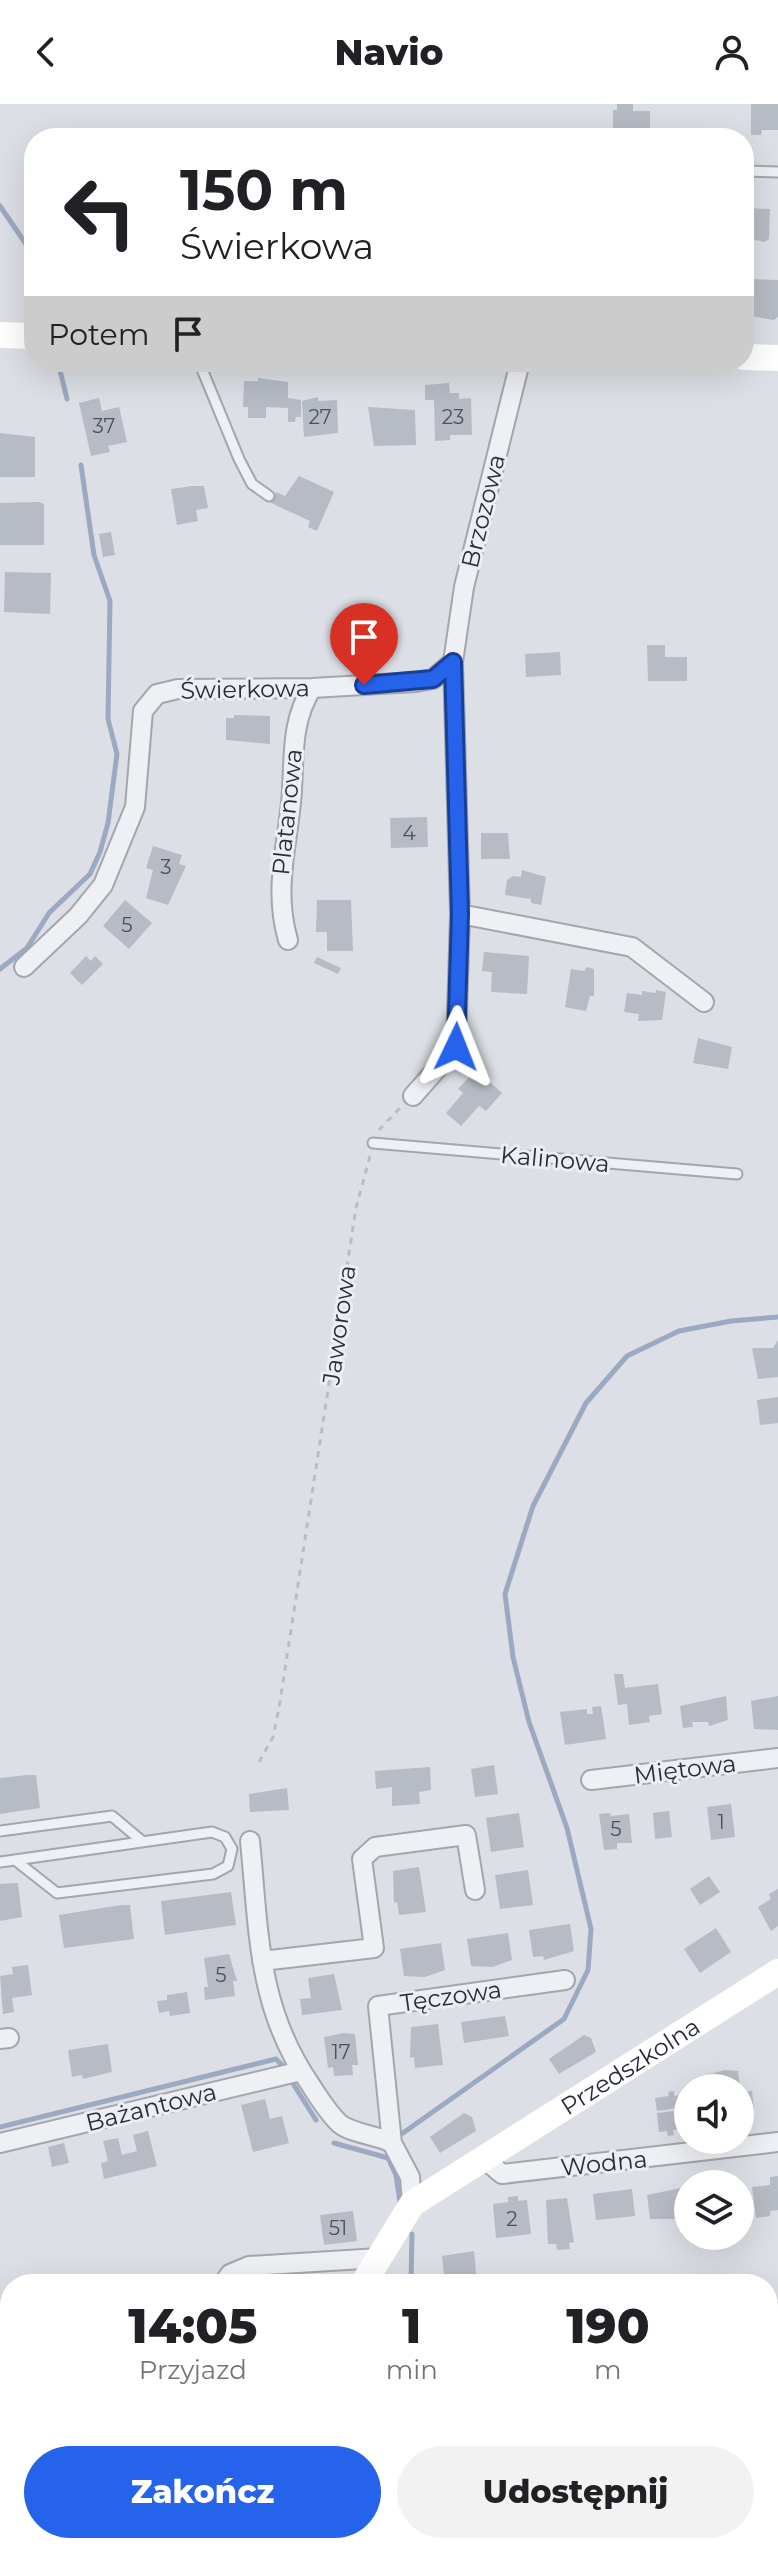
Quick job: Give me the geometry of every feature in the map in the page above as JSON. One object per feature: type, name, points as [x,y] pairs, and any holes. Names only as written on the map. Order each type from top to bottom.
[{"type":"street","points":[[0,335],[24,336]]},
{"type":"street","points":[[754,357],[778,358]]},
{"type":"street","name":"Brzozowa","points":[[453,662],[470,558],[517,372]]},
{"type":"street","points":[[413,1096],[456,1047],[460,914],[453,662]]},
{"type":"street","name":"Świerkowa","points":[[24,967],[78,916],[103,885],[120,851],[135,807],[139,733],[146,703],[157,694],[178,689],[312,688],[424,680],[444,672],[453,662]]},
{"type":"street","name":"Platanowa","points":[[288,940],[280,907],[280,879],[291,803],[295,728],[299,712],[312,688]]},
{"type":"street","points":[[460,914],[632,947],[704,1002]]},
{"type":"street","name":"Miętowa","points":[[591,1780],[778,1758]]},
{"type":"street","points":[[262,1961],[374,1948],[362,1859],[375,1847],[466,1835],[475,1890]]},
{"type":"street","points":[[250,1841],[262,1961],[269,2003],[282,2039],[301,2071],[343,2127],[392,2143],[410,2177],[412,2204],[369,2274]]},
{"type":"street","name":"Przedszkolna","points":[[412,2204],[778,1972]]},
{"type":"street","name":"Tęczowa","points":[[392,2143],[378,2006],[565,1980]]},
{"type":"street","name":"Bażantowa","points":[[0,2143],[301,2071]]},
{"type":"street","name":"Wodna","points":[[483,2158],[502,2174],[778,2142]]},
{"type":"street","points":[[230,2274],[249,2266],[379,2258]]},
{"type":"lane","points":[[754,171],[778,172]]},
{"type":"lane","points":[[203,372],[245,472],[252,484],[269,496]]},
{"type":"lane","name":"Kalinowa","points":[[373,1143],[737,1174]]},
{"type":"lane","points":[[0,1831],[112,1816],[143,1842]]},
{"type":"lane","points":[[0,1862],[212,1832],[225,1837],[232,1849],[228,1866],[213,1874],[57,1893],[15,1860]]},
{"type":"path","name":"Jaworowa","points":[[259,1762],[273,1737],[279,1708],[356,1208],[375,1133],[413,1096]]},
{"type":"building","points":[[617,104],[633,104],[633,111],[650,111],[650,128],[613,128],[613,110],[617,110]]},
{"type":"building","points":[[751,104],[778,104],[778,130],[762,130],[761,135],[754,135],[754,128],[751,128]]},
{"type":"building","points":[[754,208],[770,209],[769,239],[765,242],[754,240]]},
{"type":"building","points":[[754,279],[778,280],[778,317],[774,320],[754,317]]},
{"type":"building","points":[[258,378],[288,382],[288,398],[301,400],[301,417],[296,417],[295,422],[288,422],[288,408],[266,407],[266,418],[248,418],[248,407],[243,407],[244,381],[258,381]]},
{"type":"building","points":[[449,383],[450,393],[459,393],[459,399],[471,398],[472,435],[450,435],[450,440],[435,441],[434,400],[425,400],[425,385]]},
{"type":"building","points":[[318,397],[318,401],[337,400],[338,433],[304,437],[302,401]]},
{"type":"building","points":[[99,398],[102,411],[119,407],[127,442],[108,446],[110,452],[91,456],[79,403]]},
{"type":"building","points":[[368,407],[415,410],[416,445],[374,446]]},
{"type":"building","points":[[0,433],[35,437],[35,477],[0,477]]},
{"type":"building","points":[[299,476],[334,492],[317,531],[308,527],[310,521],[271,503],[276,492],[285,496]]},
{"type":"building","points":[[204,486],[208,508],[196,510],[198,521],[177,525],[171,489]]},
{"type":"building","points":[[0,503],[44,504],[44,545],[0,545]]},
{"type":"building","points":[[111,532],[115,555],[103,557],[99,534]]},
{"type":"building","points":[[5,572],[51,573],[50,614],[4,612]]},
{"type":"building","points":[[647,645],[665,645],[665,657],[687,657],[687,681],[648,681]]},
{"type":"building","points":[[560,652],[561,675],[526,677],[525,654]]},
{"type":"building","points":[[234,715],[270,716],[270,744],[226,740],[226,718],[234,718]]},
{"type":"building","points":[[427,817],[428,847],[391,848],[390,818]]},
{"type":"building","points":[[481,833],[508,833],[510,859],[481,859]]},
{"type":"building","points":[[153,846],[182,855],[179,864],[186,866],[168,905],[146,898],[153,870],[146,868]]},
{"type":"building","points":[[522,870],[546,877],[541,905],[531,903],[531,899],[505,895],[507,880],[513,876],[521,877]]},
{"type":"building","points":[[125,900],[152,923],[129,949],[103,926]]},
{"type":"building","points":[[317,900],[351,900],[353,951],[327,951],[327,932],[316,932]]},
{"type":"building","points":[[484,952],[529,956],[527,994],[491,992],[492,972],[482,971]]},
{"type":"building","points":[[86,956],[91,961],[95,956],[103,964],[82,985],[70,973]]},
{"type":"building","points":[[317,957],[341,968],[338,974],[314,963]]},
{"type":"building","points":[[586,967],[594,969],[594,996],[590,996],[586,1011],[565,1007],[571,969],[585,971]]},
{"type":"building","points":[[656,990],[666,992],[662,1020],[638,1021],[639,1014],[624,1012],[627,993],[642,995],[642,991],[656,993]]},
{"type":"building","points":[[698,1038],[732,1047],[728,1069],[693,1063]]},
{"type":"building","points":[[476,1070],[502,1093],[486,1111],[479,1106],[461,1126],[446,1113],[463,1093],[458,1089]]},
{"type":"building","points":[[778,1340],[778,1377],[758,1379],[752,1348],[773,1348]]},
{"type":"building","points":[[778,1397],[778,1423],[760,1425],[757,1400]]},
{"type":"building","points":[[614,1674],[623,1674],[625,1688],[658,1684],[662,1714],[649,1716],[650,1722],[629,1725],[627,1704],[618,1705]]},
{"type":"building","points":[[726,1696],[728,1720],[709,1726],[708,1722],[692,1722],[693,1727],[683,1728],[680,1706]]},
{"type":"building","points":[[778,1696],[778,1730],[754,1729],[751,1701]]},
{"type":"building","points":[[601,1706],[606,1739],[565,1745],[560,1712],[587,1709],[587,1714],[593,1714],[592,1707]]},
{"type":"building","points":[[494,1765],[498,1794],[475,1797],[471,1769]]},
{"type":"building","points":[[430,1767],[431,1790],[419,1792],[420,1804],[392,1806],[392,1787],[376,1789],[375,1771]]},
{"type":"building","points":[[36,1775],[40,1808],[0,1814],[0,1778]]},
{"type":"building","points":[[287,1788],[289,1810],[250,1812],[249,1794]]},
{"type":"building","points":[[731,1804],[735,1837],[711,1840],[707,1807]]},
{"type":"building","points":[[669,1811],[672,1837],[655,1839],[653,1813]]},
{"type":"building","points":[[519,1813],[524,1847],[491,1852],[486,1818]]},
{"type":"building","points":[[610,1813],[611,1816],[629,1814],[632,1843],[617,1843],[617,1849],[604,1850],[599,1814]]},
{"type":"building","points":[[419,1867],[426,1912],[399,1915],[397,1902],[394,1903],[393,1871]]},
{"type":"building","points":[[528,1870],[533,1905],[500,1909],[495,1875]]},
{"type":"building","points":[[709,1876],[720,1892],[700,1905],[690,1889]]},
{"type":"building","points":[[18,1883],[22,1917],[0,1921],[0,1884]]},
{"type":"building","points":[[778,1889],[778,1926],[771,1931],[758,1907],[771,1899],[769,1894]]},
{"type":"building","points":[[231,1892],[236,1925],[165,1935],[161,1901]]},
{"type":"building","points":[[130,1905],[134,1939],[64,1948],[59,1915]]},
{"type":"building","points":[[570,1924],[574,1951],[544,1960],[543,1956],[533,1957],[529,1930]]},
{"type":"building","points":[[716,1928],[731,1952],[700,1973],[684,1949]]},
{"type":"building","points":[[508,1933],[512,1960],[492,1967],[471,1966],[467,1939]]},
{"type":"building","points":[[441,1943],[445,1970],[425,1977],[404,1976],[400,1949]]},
{"type":"building","points":[[229,1954],[237,1981],[233,1981],[235,1996],[205,2000],[204,1987],[208,1987],[204,1958]]},
{"type":"building","points":[[28,1965],[32,1995],[12,1998],[14,2012],[3,2014],[0,1976],[13,1974],[12,1967]]},
{"type":"building","points":[[334,1974],[342,2010],[302,2015],[300,1999],[311,1998],[308,1978]]},
{"type":"building","points":[[187,1992],[190,2013],[170,2016],[169,2011],[159,2013],[157,2001],[167,2000],[167,1995]]},
{"type":"building","points":[[505,2016],[509,2036],[464,2043],[461,2022]]},
{"type":"building","points":[[438,2024],[443,2065],[415,2068],[414,2057],[410,2058],[411,2027]]},
{"type":"building","points":[[355,2034],[358,2065],[352,2065],[353,2075],[334,2076],[333,2067],[328,2068],[324,2037]]},
{"type":"building","points":[[584,2035],[591,2038],[596,2052],[559,2074],[549,2059]]},
{"type":"building","points":[[108,2044],[112,2072],[83,2079],[82,2075],[72,2077],[68,2050]]},
{"type":"building","points":[[725,2070],[738,2071],[738,2074],[709,2074]]},
{"type":"building","points":[[674,2091],[674,2108],[657,2111],[655,2098],[669,2096],[668,2092]]},
{"type":"building","points":[[265,2099],[270,2119],[282,2116],[289,2143],[253,2152],[241,2105]]},
{"type":"building","points":[[674,2111],[674,2135],[668,2136],[667,2131],[659,2132],[657,2113]]},
{"type":"building","points":[[464,2113],[472,2117],[476,2131],[440,2153],[430,2137]]},
{"type":"building","points":[[148,2131],[157,2166],[104,2179],[101,2163],[108,2161],[103,2141],[118,2138],[122,2155],[137,2151],[133,2135]]},
{"type":"building","points":[[64,2143],[69,2163],[52,2167],[48,2147]]},
{"type":"building","points":[[778,2176],[778,2210],[770,2211],[770,2216],[756,2218],[754,2187],[770,2185],[770,2177]]},
{"type":"building","points":[[632,2189],[635,2216],[596,2220],[593,2194]]},
{"type":"building","points":[[674,2189],[674,2219],[650,2219],[647,2195]]},
{"type":"building","points":[[518,2196],[518,2201],[527,2200],[531,2234],[496,2238],[493,2204],[508,2202],[508,2197]]},
{"type":"building","points":[[567,2198],[574,2242],[569,2243],[570,2249],[557,2250],[556,2244],[548,2244],[546,2200]]},
{"type":"building","points":[[353,2211],[357,2241],[324,2245],[320,2215]]},
{"type":"building","points":[[474,2251],[476,2274],[444,2274],[442,2256]]},
{"type":"waterway","points":[[0,206],[24,241]]},
{"type":"waterway","points":[[60,372],[67,399]]},
{"type":"waterway","points":[[0,969],[27,948],[49,913],[90,874],[108,823],[117,754],[108,719],[110,601],[94,555],[81,465]]},
{"type":"waterway","points":[[403,2133],[564,2019],[588,1970],[591,1929],[567,1828],[529,1722],[513,1657],[505,1594],[533,1506],[586,1403],[627,1356],[679,1331],[731,1321],[778,1317]]},
{"type":"waterway","points":[[0,2127],[276,2059],[282,2065]]},
{"type":"waterway","points":[[292,2082],[316,2120]]},
{"type":"waterway","points":[[334,2143],[388,2158],[396,2175],[400,2202]]},
{"type":"waterway","points":[[411,2274],[412,2234]]},
{"type":"route","points":[[364,685],[433,679],[453,662],[460,914],[456,1047]]}]
